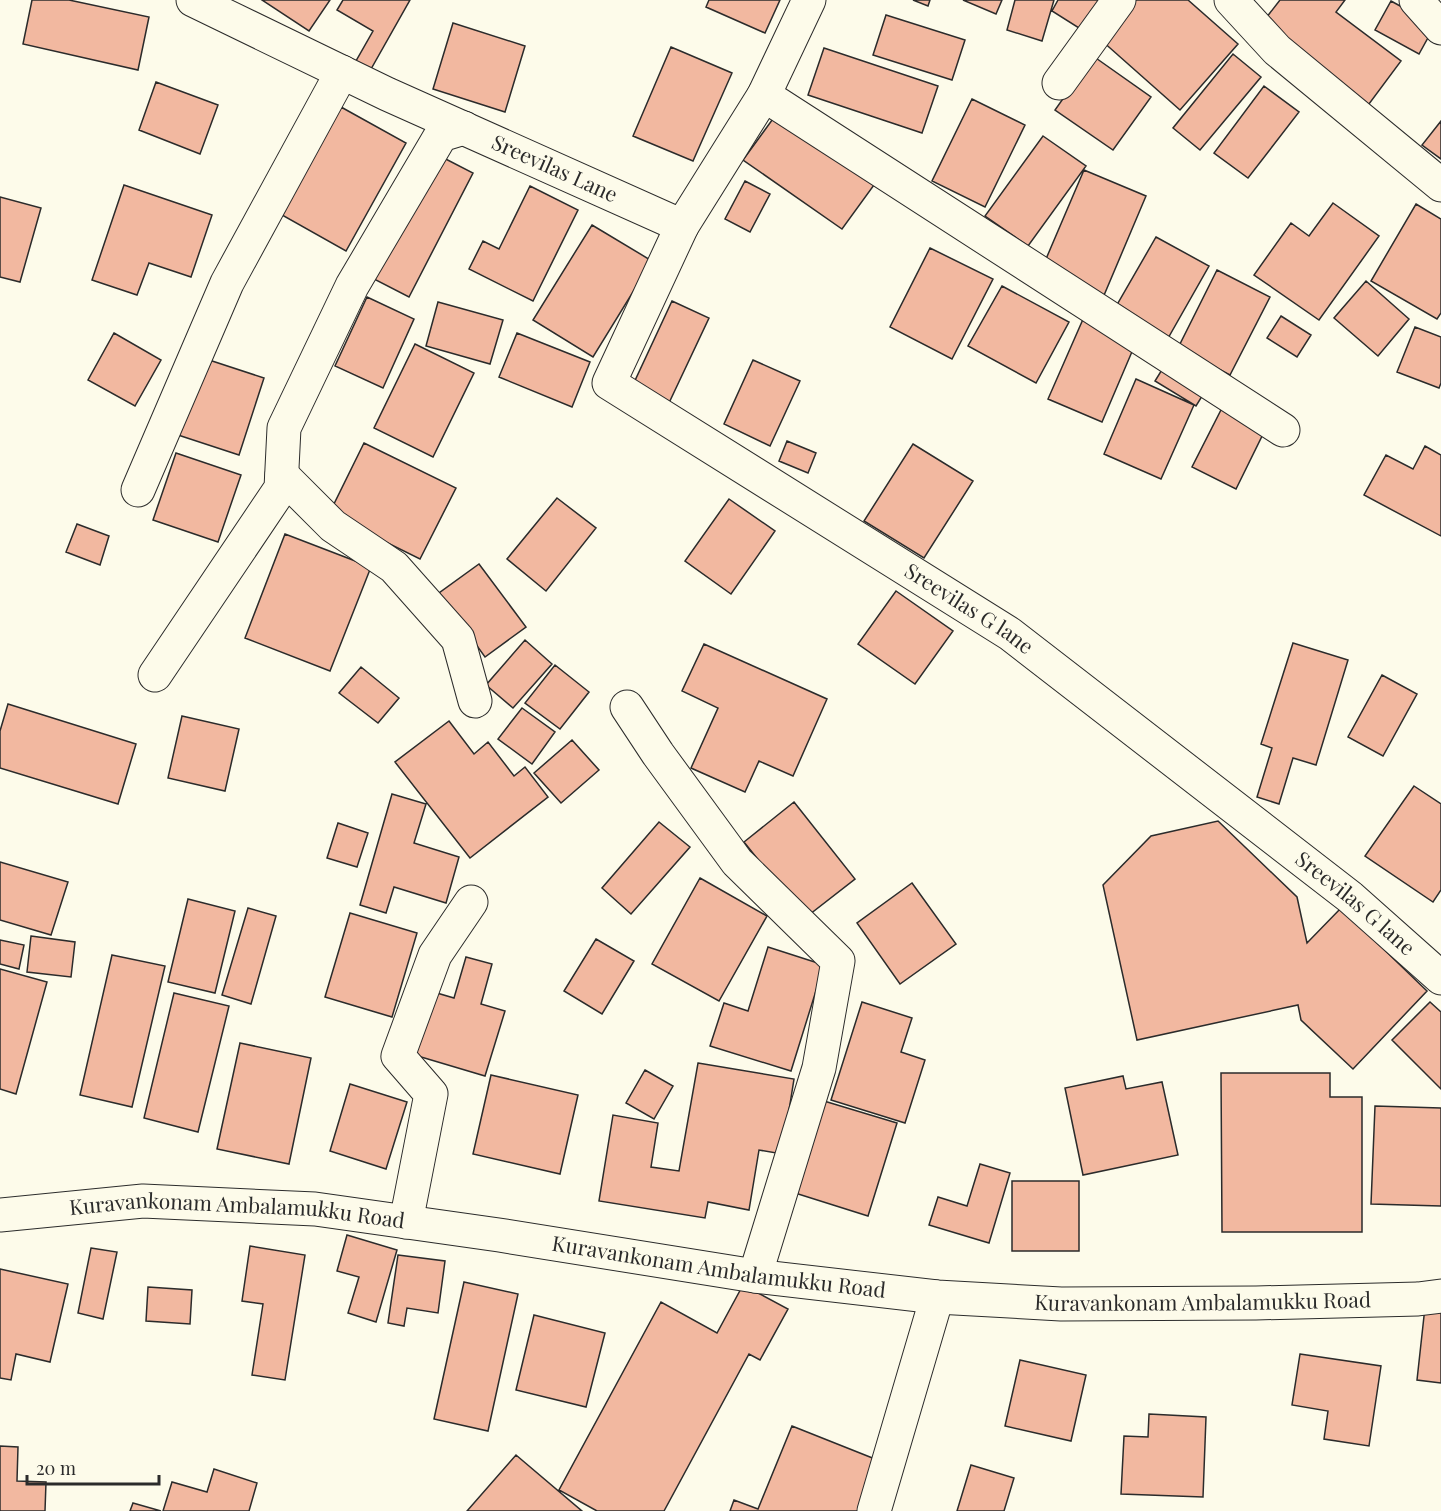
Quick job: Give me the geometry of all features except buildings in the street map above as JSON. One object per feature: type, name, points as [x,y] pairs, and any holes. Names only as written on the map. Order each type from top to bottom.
[{"type":"street","name":"Sreevilas Lane","points":[[193,0],[387,94],[682,226]]},
{"type":"street","points":[[682,226],[764,95],[809,0]]},
{"type":"street","points":[[1059,83],[1119,0]]},
{"type":"street","points":[[1232,0],[1277,50],[1441,185]]},
{"type":"street","points":[[1416,0],[1441,28]]},
{"type":"street","points":[[138,490],[227,284],[342,72]]},
{"type":"street","points":[[764,95],[1283,430]]},
{"type":"street","points":[[155,675],[281,488],[284,428],[352,286],[441,135],[464,128]]},
{"type":"street","name":"Sreevilas G lane","points":[[682,226],[609,383],[1010,634],[1350,897],[1441,978]]},
{"type":"street","points":[[282,475],[333,526],[394,567],[458,639],[475,701]]},
{"type":"street","points":[[627,706],[658,754],[737,862],[838,961],[819,1068],[755,1276]]},
{"type":"street","points":[[406,1222],[431,1094],[399,1056],[435,955],[471,902]]},
{"type":"street","name":"Kuravankonam Ambalamukku Road","points":[[0,1215],[143,1201],[315,1209],[499,1235],[755,1276],[937,1298],[1061,1304],[1257,1303],[1418,1299],[1441,1296]]},
{"type":"street","points":[[874,1511],[937,1298]]}]
